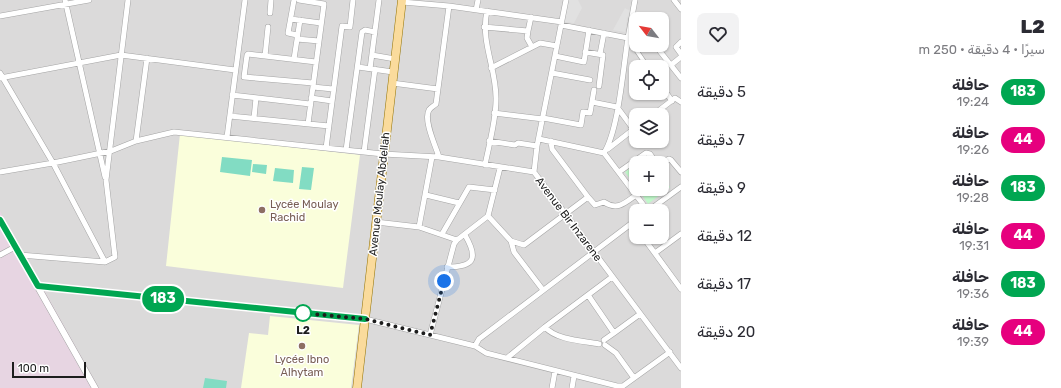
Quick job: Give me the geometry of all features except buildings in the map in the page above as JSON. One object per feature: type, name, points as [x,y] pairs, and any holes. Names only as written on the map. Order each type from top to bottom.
[{"type":"main road","name":"Avenue Moulay Abdellah","points":[[357,388],[383,154],[402,1]]},
{"type":"street","points":[[0,16],[65,2],[89,0]]},
{"type":"street","points":[[106,180],[111,151],[128,0]]},
{"type":"street","points":[[227,137],[245,0]]},
{"type":"street","points":[[270,13],[271,0]]},
{"type":"street","points":[[294,0],[288,33],[297,37],[319,41]]},
{"type":"street","points":[[299,0],[324,3],[308,124]]},
{"type":"street","points":[[326,148],[342,26],[350,27],[353,0]]},
{"type":"street","points":[[364,152],[372,55],[379,0]]},
{"type":"street","points":[[476,10],[478,0]]},
{"type":"street","name":"Avenue Bir Inzarene","points":[[566,0],[537,146],[534,172],[681,368]]},
{"type":"street","points":[[633,12],[635,0]]},
{"type":"street","points":[[674,0],[681,9]]},
{"type":"street","points":[[402,1],[531,17],[628,38],[644,60]]},
{"type":"street","points":[[20,255],[105,262],[112,260],[116,254],[106,180],[65,2]]},
{"type":"street","points":[[439,157],[427,114],[429,109],[436,104],[449,6]]},
{"type":"street","points":[[485,165],[496,100],[484,27],[487,11]]},
{"type":"street","points":[[531,17],[527,38],[532,47]]},
{"type":"street","points":[[291,19],[321,23]]},
{"type":"street","points":[[294,59],[300,20]]},
{"type":"street","points":[[264,56],[268,27]]},
{"type":"street","points":[[484,27],[528,31]]},
{"type":"street","points":[[346,150],[362,32],[365,30],[375,32]]},
{"type":"street","points":[[555,56],[584,62],[589,30]]},
{"type":"street","points":[[494,113],[581,125],[583,112],[590,113],[597,88],[603,55],[600,54],[604,33]]},
{"type":"street","points":[[604,153],[610,144],[629,33]]},
{"type":"street","points":[[681,42],[676,47],[681,54]]},
{"type":"street","points":[[491,68],[540,43],[557,46]]},
{"type":"street","points":[[585,52],[600,54]]},
{"type":"street","points":[[661,52],[681,78]]},
{"type":"street","points":[[244,77],[247,54],[316,62]]},
{"type":"street","points":[[105,262],[53,163],[1,76],[121,55],[235,73],[244,77],[313,85],[333,89]]},
{"type":"street","points":[[372,55],[395,59]]},
{"type":"street","points":[[671,65],[681,57]]},
{"type":"street","points":[[136,141],[147,58]]},
{"type":"street","points":[[358,67],[393,72]]},
{"type":"street","points":[[552,73],[590,80]]},
{"type":"street","points":[[392,83],[438,89]]},
{"type":"street","points":[[232,95],[256,98],[332,101]]},
{"type":"street","points":[[669,97],[672,101]]},
{"type":"street","points":[[254,118],[256,98]]},
{"type":"street","points":[[662,108],[675,98],[681,102]]},
{"type":"street","points":[[592,102],[617,107],[629,122]]},
{"type":"street","points":[[230,116],[328,126]]},
{"type":"street","points":[[0,172],[111,151],[136,141],[174,132],[383,154],[439,157],[500,168],[534,172]]},
{"type":"street","points":[[604,153],[629,134]]},
{"type":"street","points":[[539,139],[604,153],[629,186]]},
{"type":"street","points":[[490,141],[515,145],[518,143],[537,146]]},
{"type":"street","points":[[551,141],[552,149],[594,205],[604,202],[611,206],[619,206],[634,196]]},
{"type":"street","points":[[642,156],[646,153],[651,156]]},
{"type":"street","points":[[420,227],[432,157]]},
{"type":"street","points":[[669,159],[681,172]]},
{"type":"street","points":[[619,172],[629,165]]},
{"type":"street","points":[[430,335],[447,267],[457,240],[488,216],[500,168]]},
{"type":"street","points":[[442,234],[466,190],[471,186],[495,190]]},
{"type":"street","points":[[658,204],[681,187]]},
{"type":"street","points":[[426,195],[459,203]]},
{"type":"street","points":[[511,241],[524,245],[588,197]]},
{"type":"street","points":[[488,216],[511,241],[514,252],[543,290]]},
{"type":"street","points":[[0,220],[95,388]]},
{"type":"street","points":[[376,222],[420,227],[457,240]]},
{"type":"street","points":[[475,346],[479,338],[594,251],[629,227]]},
{"type":"street","points":[[655,253],[681,234]]},
{"type":"street","points":[[447,267],[461,267],[470,261],[473,254],[472,248],[465,235]]},
{"type":"street","points":[[648,244],[681,289]]},
{"type":"street","points":[[0,255],[15,247]]},
{"type":"street","points":[[507,358],[545,327],[612,277]]},
{"type":"street","points":[[38,286],[365,319],[475,346],[486,352],[507,358],[622,387],[670,352]]},
{"type":"street","points":[[588,295],[614,333]]},
{"type":"street","points":[[604,342],[640,314]]},
{"type":"street","points":[[545,327],[549,332],[556,335],[599,344],[599,341],[604,342],[616,353],[634,378]]},
{"type":"street","points":[[552,388],[555,371]]},
{"type":"street","points":[[572,388],[574,376]]},
{"type":"shaded area","points":[[0,0],[681,0],[681,388],[0,388]]},
{"type":"shaded area","points":[[568,0],[578,0],[582,8],[574,23],[564,22]]},
{"type":"shaded area","points":[[625,8],[630,11],[625,32],[613,30]]},
{"type":"shaded area","name":"Lycée Moulay Rachid","points":[[180,134],[360,155],[343,288],[166,266]]},
{"type":"shaded area","points":[[0,211],[99,388],[0,388]]},
{"type":"shaded area","name":"Lycée Ibno Alhytam","points":[[270,316],[359,325],[351,388],[241,388],[249,333],[268,335]]},
{"type":"green space","points":[[222,157],[252,160],[250,176],[220,172]]},
{"type":"green space","points":[[253,164],[267,165],[266,174],[252,172]]},
{"type":"green space","points":[[302,167],[314,168],[311,190],[299,189]]},
{"type":"green space","points":[[275,168],[294,170],[293,183],[273,181]]},
{"type":"green space","points":[[629,169],[629,177],[625,172]]},
{"type":"green space","points":[[643,196],[658,196],[648,204]]},
{"type":"green space","points":[[205,378],[227,381],[226,388],[203,388]]},
{"type":"bus line","name":"183","points":[[0,220],[38,286],[365,319]]},
{"type":"place","name":"Lycée Moulay Rachid","points":[[262,210]]},
{"type":"place","name":"L2","points":[[303,313]]},
{"type":"place","name":"Lycée Ibno Alhytam","points":[[302,346]]},
{"type":"route","points":[[303,313],[365,319],[430,335],[444,281]]}]
